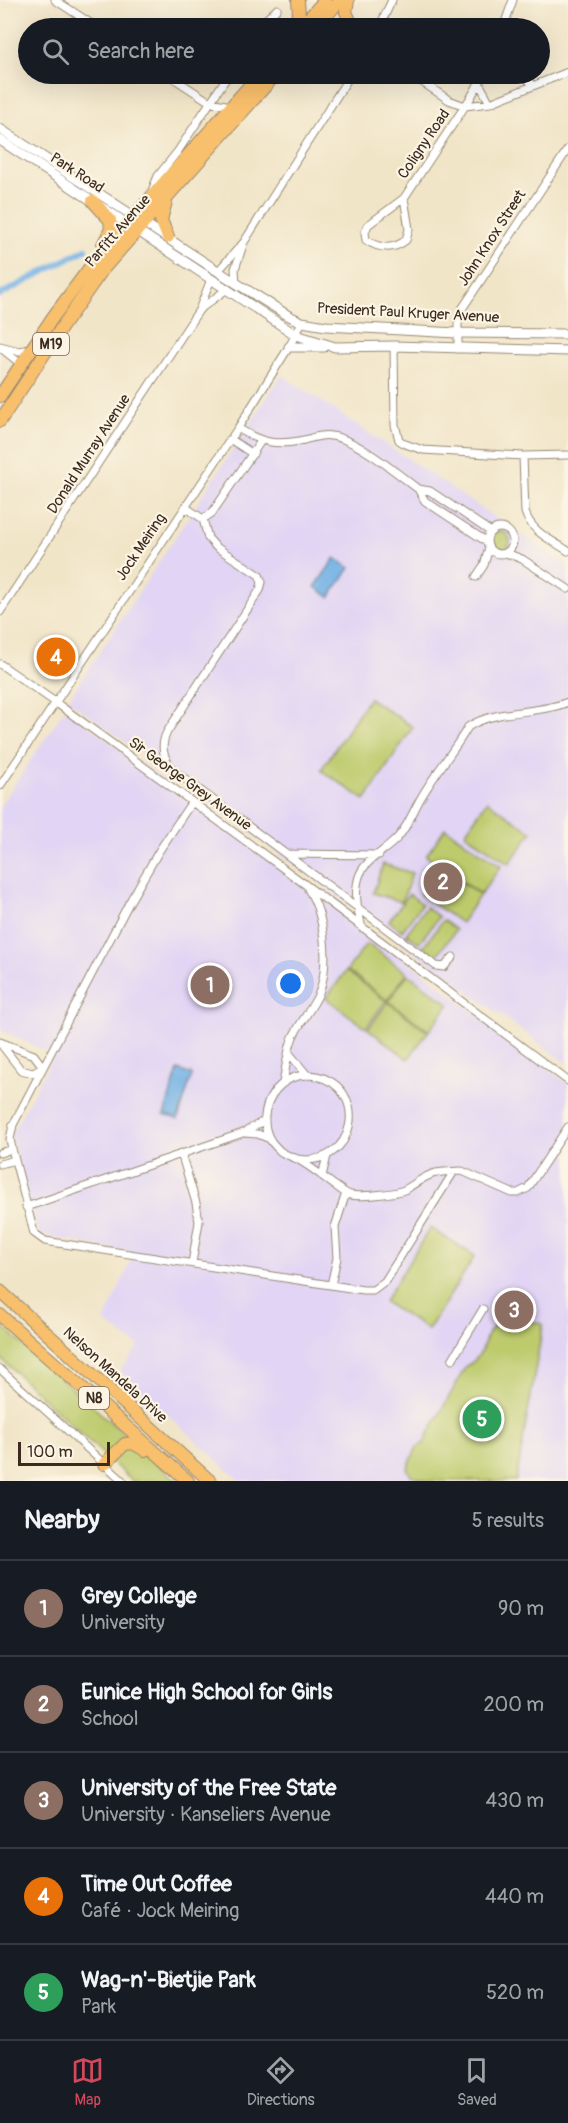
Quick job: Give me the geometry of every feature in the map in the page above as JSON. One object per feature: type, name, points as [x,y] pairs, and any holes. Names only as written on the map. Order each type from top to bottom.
[{"type":"highway","points":[[296,18],[299,14],[298,0]]},
{"type":"highway","points":[[322,8],[340,0]]},
{"type":"highway","points":[[347,18],[348,0]]},
{"type":"highway","points":[[244,91],[246,84]]},
{"type":"highway","name":"Parfitt Avenue","points":[[0,421],[136,223],[149,199],[251,84]]},
{"type":"highway","name":"Parfitt Avenue","points":[[0,396],[31,348],[94,262],[170,193],[267,84]]},
{"type":"highway","points":[[168,237],[161,220],[163,208],[170,193]]},
{"type":"highway","points":[[93,201],[107,215],[111,225],[94,262]]},
{"type":"highway","points":[[21,364],[34,359],[64,314],[77,306]]},
{"type":"highway","points":[[0,408],[12,391],[23,387]]},
{"type":"highway","name":"Nelson Mandela Drive","points":[[0,1291],[210,1481]]},
{"type":"highway","name":"Nelson Mandela Drive","points":[[0,1315],[188,1481]]},
{"type":"highway","points":[[104,1464],[121,1446],[129,1443],[141,1447],[176,1471]]},
{"type":"street","points":[[55,0],[83,18]]},
{"type":"street","points":[[298,0],[322,8],[336,18]]},
{"type":"street","points":[[385,18],[392,0]]},
{"type":"street","points":[[507,18],[513,0]]},
{"type":"street","points":[[322,8],[336,18]]},
{"type":"street","points":[[267,18],[277,9]]},
{"type":"street","points":[[550,78],[568,72]]},
{"type":"street","points":[[182,84],[210,102],[231,106]]},
{"type":"street","name":"Parfitt Avenue","points":[[149,199],[152,186],[158,176],[178,151],[222,84]]},
{"type":"street","points":[[219,270],[244,242],[345,84]]},
{"type":"street","points":[[425,84],[449,100],[465,106],[490,103],[532,85]]},
{"type":"street","name":"Coligny Road","points":[[404,198],[409,229],[406,240],[392,247],[376,246],[366,240],[365,232],[368,225],[404,198],[478,84]]},
{"type":"street","points":[[480,84],[490,103]]},
{"type":"street","name":"Park Road","points":[[0,129],[136,223]]},
{"type":"street","name":"Park Road","points":[[0,140],[93,201],[136,223]]},
{"type":"street","name":"John Knox Street","points":[[458,349],[457,333],[462,309],[568,149]]},
{"type":"street","points":[[136,223],[211,279],[296,335],[335,347]]},
{"type":"street","name":"President Paul Kruger Avenue","points":[[136,223],[168,237],[236,283],[302,322],[326,326],[457,333],[568,334]]},
{"type":"street","points":[[236,283],[235,269],[244,242]]},
{"type":"street","name":"Donald Murray Avenue","points":[[0,612],[199,310],[211,279]]},
{"type":"street","name":"Donald Murray Avenue","points":[[199,310],[227,289]]},
{"type":"street","name":"Jock Meiring","points":[[0,786],[231,439],[289,347],[302,322]]},
{"type":"street","points":[[394,346],[395,425],[399,440],[423,450],[523,456],[568,455]]},
{"type":"street","points":[[289,347],[394,346],[568,351]]},
{"type":"street","points":[[0,347],[19,351],[31,348]]},
{"type":"street","points":[[0,347],[21,364]]},
{"type":"street","points":[[238,428],[261,441],[290,442],[322,435],[342,438],[418,489],[430,492],[490,532]]},
{"type":"street","points":[[231,439],[253,454]]},
{"type":"street","points":[[203,519],[212,513],[261,441]]},
{"type":"street","points":[[523,456],[527,519],[535,530],[568,551]]},
{"type":"street","points":[[418,489],[425,501],[502,554],[522,560],[565,587],[568,577]]},
{"type":"street","points":[[185,507],[203,519],[208,538],[216,547],[259,575],[262,582],[260,590],[167,732],[163,745],[164,755],[170,767],[436,966],[448,966],[453,957]]},
{"type":"street","points":[[490,532],[496,529],[506,530],[512,536],[512,547],[522,560]]},
{"type":"street","points":[[476,577],[484,565],[490,532]]},
{"type":"street","points":[[484,565],[512,547]]},
{"type":"street","name":"Sir George Grey Avenue","points":[[0,664],[306,885],[568,1081]]},
{"type":"street","points":[[362,928],[357,907],[357,885],[360,873],[367,863],[394,843],[405,829],[423,793],[468,728],[478,721],[559,706],[568,702]]},
{"type":"street","points":[[191,803],[140,883],[13,1125],[10,1139],[34,1233],[45,1241],[373,1290],[385,1281],[453,1173]]},
{"type":"street","points":[[286,854],[379,855]]},
{"type":"street","points":[[283,1083],[293,1036],[318,993],[324,969],[322,930],[318,909],[306,885]]},
{"type":"street","points":[[0,1043],[34,1055],[43,1067]]},
{"type":"street","points":[[0,1043],[19,1067],[26,1072],[33,1073],[43,1067]]},
{"type":"street","points":[[289,1053],[307,1075]]},
{"type":"street","points":[[26,1072],[31,1084],[30,1092]]},
{"type":"street","points":[[297,1159],[312,1160],[327,1156],[341,1145],[349,1130],[350,1112],[344,1095],[332,1083],[307,1075],[291,1078],[283,1083],[269,1099],[265,1120],[270,1139],[281,1152],[297,1159],[346,1193],[366,1195],[401,1192],[434,1173],[462,1171],[512,1193],[524,1191],[568,1127]]},
{"type":"street","points":[[26,1207],[243,1133],[265,1120]]},
{"type":"street","points":[[243,1133],[258,1134],[270,1139]]},
{"type":"street","points":[[0,1153],[12,1149]]},
{"type":"street","points":[[181,1153],[196,1203],[199,1222],[192,1263]]},
{"type":"street","points":[[322,1176],[327,1156]]},
{"type":"street","points":[[0,1164],[15,1160]]},
{"type":"street","points":[[331,1285],[337,1258],[335,1227],[346,1193]]},
{"type":"street","points":[[452,1360],[483,1309]]},
{"type":"street","points":[[0,1369],[123,1481]]},
{"type":"shaded area","points":[[282,375],[568,566],[568,1064],[68,700]]},
{"type":"shaded area","points":[[65,709],[305,882],[568,1084],[568,1481],[240,1481],[120,1371],[139,1346],[104,1322],[134,1254],[38,1234],[11,1134],[54,1055],[0,1030],[0,806]]},
{"type":"green space","points":[[500,531],[507,534],[510,541],[507,548],[500,551],[493,548],[490,541],[493,534]]},
{"type":"green space","points":[[369,698],[413,727],[365,800],[321,770]]},
{"type":"green space","points":[[487,801],[532,832],[509,864],[465,833]]},
{"type":"green space","points":[[445,828],[501,866],[481,894],[426,856]]},
{"type":"green space","points":[[383,864],[412,873],[402,902],[373,893]]},
{"type":"green space","points":[[439,867],[480,895],[461,923],[420,894]]},
{"type":"green space","points":[[409,894],[422,904],[402,931],[389,921]]},
{"type":"green space","points":[[426,907],[439,917],[419,943],[406,934]]},
{"type":"green space","points":[[443,920],[456,930],[436,956],[423,947]]},
{"type":"green space","points":[[367,943],[407,973],[387,1000],[347,970]]},
{"type":"green space","points":[[346,971],[386,1001],[366,1028],[326,998]]},
{"type":"green space","points":[[408,974],[449,1004],[429,1031],[388,1001]]},
{"type":"green space","points":[[388,1002],[428,1032],[408,1059],[368,1029]]},
{"type":"green space","points":[[430,1228],[475,1256],[428,1330],[384,1302]]},
{"type":"green space","points":[[511,1319],[543,1325],[516,1481],[429,1481],[411,1475],[407,1469],[417,1447],[423,1444],[466,1366],[479,1355],[493,1327]]},
{"type":"green space","points":[[0,1324],[177,1481],[132,1481],[0,1358]]},
{"type":"water","points":[[335,558],[350,568],[330,597],[315,587]]},
{"type":"water","points":[[178,1070],[192,1075],[178,1119],[164,1115]]},
{"type":"waterway","points":[[0,295],[86,249]]},
{"type":"place","name":"Time Out Coffee","points":[[56,657]]},
{"type":"place","name":"Eunice High School for Girls","points":[[443,882]]},
{"type":"place","name":"Grey College","points":[[210,985]]},
{"type":"place","name":"University of the Free State","points":[[514,1310]]},
{"type":"place","name":"Wag-n'-Bietjie Park","points":[[482,1419]]}]
